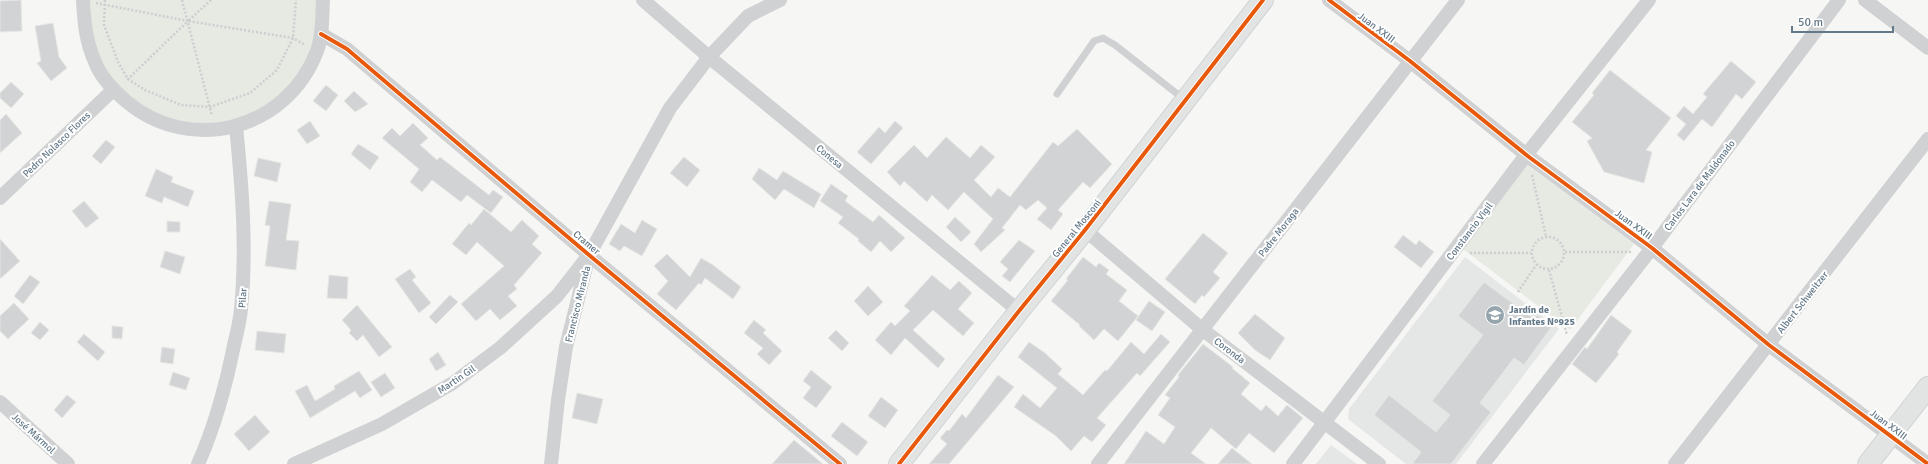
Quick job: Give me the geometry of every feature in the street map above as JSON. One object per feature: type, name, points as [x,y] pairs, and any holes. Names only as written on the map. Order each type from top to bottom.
[{"type":"street","points":[[83,0],[85,33],[95,63],[113,90],[142,114],[177,128],[215,130],[236,126],[263,115],[285,98],[304,77],[316,51],[321,34],[323,0]]},
{"type":"street","name":"Conesa","points":[[643,0],[709,57],[1019,310]]},
{"type":"street","points":[[748,16],[751,0]]},
{"type":"street","points":[[748,16],[780,0]]},
{"type":"street","name":"General Mosconi","points":[[899,464],[1019,310],[1085,230],[1263,0]]},
{"type":"street","name":"Juan XXIII","points":[[1328,0],[1410,62],[1769,345],[1928,464]]},
{"type":"street","name":"Padre Moraga","points":[[1098,464],[1458,0]]},
{"type":"street","name":"Constancio Vigil","points":[[1293,464],[1528,156],[1650,0]]},
{"type":"street","name":"Carlos Lara de Maldonado","points":[[1483,464],[1650,250],[1839,0]]},
{"type":"street","points":[[1865,0],[1928,48]]},
{"type":"street","name":"Francisco Miranda","points":[[551,464],[558,400],[566,348],[589,255],[670,108],[709,57],[748,16]]},
{"type":"street","name":"Cramer","points":[[321,34],[347,49],[589,255],[840,464]]},
{"type":"street","name":"Pedro Nolasco Flores","points":[[0,198],[113,90]]},
{"type":"street","name":"Pilar","points":[[198,464],[209,439],[228,374],[241,310],[244,253],[243,207],[236,126]]},
{"type":"street","name":"Albert Schweitzer","points":[[1675,464],[1928,139]]},
{"type":"street","name":"Coronda","points":[[1085,230],[1203,330],[1379,464]]},
{"type":"street","name":"Martin Gil","points":[[294,464],[382,424],[453,383],[500,348],[557,296],[589,255]]},
{"type":"street","points":[[1868,464],[1928,388]]},
{"type":"street","name":"José Mármol","points":[[0,402],[68,464]]},
{"type":"lane","points":[[1057,94],[1094,41],[1103,38],[1114,44],[1185,100]]},
{"type":"path","points":[[83,0],[188,21],[293,38],[316,51]]},
{"type":"path","points":[[105,0],[104,26],[118,62],[128,79],[145,90],[181,105],[210,106],[250,94],[277,70],[293,38],[296,0]]},
{"type":"path","points":[[182,0],[215,130]]},
{"type":"path","points":[[113,90],[128,79],[211,0]]},
{"type":"path","points":[[1528,156],[1546,236]]},
{"type":"path","points":[[1546,236],[1559,240],[1565,252],[1560,264],[1548,270],[1536,265],[1531,254],[1535,241],[1546,236]]},
{"type":"path","points":[[1565,252],[1650,250]]},
{"type":"path","points":[[1470,253],[1531,254]]},
{"type":"path","points":[[1518,292],[1536,265]]},
{"type":"path","points":[[1548,270],[1571,351]]},
{"type":"shaded area","points":[[83,0],[323,0],[321,34],[285,99],[226,129],[142,114],[95,63]]},
{"type":"shaded area","points":[[1526,164],[1634,244],[1570,330],[1463,249]]},
{"type":"shaded area","points":[[1465,257],[1559,329],[1456,464],[1406,464],[1348,419],[1349,409]]},
{"type":"shaded area","points":[[1331,445],[1357,464],[1316,464]]},
{"type":"building","points":[[21,0],[22,31],[0,32],[0,1]]},
{"type":"building","points":[[53,23],[59,57],[67,68],[51,81],[37,63],[41,61],[35,26]]},
{"type":"building","points":[[1731,61],[1756,82],[1742,99],[1736,94],[1712,127],[1702,119],[1684,141],[1677,135],[1686,124],[1676,116],[1684,106],[1693,114],[1707,97],[1703,94]]},
{"type":"building","points":[[1610,70],[1671,118],[1646,150],[1652,152],[1644,183],[1604,172],[1587,141],[1592,138],[1572,122],[1594,95],[1592,93]]},
{"type":"building","points":[[11,82],[24,94],[11,108],[0,98],[0,93]]},
{"type":"building","points":[[326,85],[338,95],[326,111],[313,101]]},
{"type":"building","points":[[354,91],[368,104],[355,112],[344,101]]},
{"type":"building","points":[[6,114],[22,133],[0,153],[0,120]]},
{"type":"building","points":[[310,121],[320,136],[307,144],[297,130]]},
{"type":"building","points":[[895,121],[903,128],[871,164],[857,152],[879,127],[885,133]]},
{"type":"building","points":[[413,123],[428,138],[420,145],[437,160],[440,157],[489,195],[493,190],[503,197],[491,213],[467,195],[461,202],[432,180],[422,192],[410,182],[419,169],[382,138],[392,128],[400,136]]},
{"type":"building","points":[[1077,129],[1112,164],[1090,188],[1083,182],[1058,210],[1063,214],[1051,230],[1037,219],[1047,208],[1038,200],[1026,210],[1020,205],[1002,228],[1005,230],[981,252],[974,244],[993,219],[964,192],[948,210],[932,195],[927,202],[904,181],[900,186],[887,172],[914,145],[927,158],[946,137],[970,158],[981,145],[995,157],[974,180],[991,197],[998,188],[1010,197],[1053,142],[1058,146]]},
{"type":"building","points":[[106,140],[115,147],[101,164],[92,156]]},
{"type":"building","points":[[358,144],[379,157],[370,170],[351,154]]},
{"type":"building","points":[[684,157],[700,170],[687,187],[670,173]]},
{"type":"building","points":[[258,158],[281,163],[277,182],[254,176]]},
{"type":"building","points":[[759,168],[777,180],[783,171],[821,194],[814,208],[784,189],[775,200],[752,179]]},
{"type":"building","points":[[156,169],[173,177],[171,182],[194,191],[188,207],[164,197],[162,203],[145,196]]},
{"type":"building","points":[[831,184],[848,196],[845,201],[873,222],[879,215],[905,238],[891,252],[880,241],[871,252],[858,241],[859,239],[838,223],[843,217],[820,201]]},
{"type":"building","points":[[84,201],[99,218],[86,228],[72,211]]},
{"type":"building","points":[[269,201],[291,204],[286,240],[299,241],[296,270],[265,266],[270,226],[265,225]]},
{"type":"building","points":[[484,209],[511,232],[522,220],[539,236],[532,244],[542,253],[514,285],[517,289],[508,296],[517,306],[500,320],[490,309],[476,321],[461,304],[504,266],[477,242],[466,255],[452,244],[469,223],[471,225]]},
{"type":"building","points":[[955,217],[971,232],[961,242],[946,227]]},
{"type":"building","points":[[642,220],[657,229],[642,256],[624,246],[620,251],[609,244],[621,224],[635,233]]},
{"type":"building","points":[[167,221],[180,222],[180,232],[167,232]]},
{"type":"building","points":[[1203,233],[1228,253],[1213,272],[1220,278],[1204,297],[1202,295],[1195,304],[1165,279]]},
{"type":"building","points":[[1403,235],[1416,245],[1419,240],[1434,252],[1421,268],[1394,247]]},
{"type":"building","points":[[0,239],[20,261],[0,279]]},
{"type":"building","points":[[1019,240],[1035,251],[1010,282],[1002,276],[1008,269],[1000,262]]},
{"type":"building","points":[[165,251],[185,257],[180,274],[160,267]]},
{"type":"building","points":[[667,254],[690,277],[701,258],[713,265],[741,287],[733,299],[705,278],[701,285],[699,283],[676,310],[657,294],[668,281],[654,266]]},
{"type":"building","points":[[1083,257],[1096,267],[1099,263],[1109,270],[1106,274],[1127,290],[1119,301],[1138,316],[1118,341],[1104,329],[1094,340],[1079,326],[1080,325],[1051,301],[1068,280],[1066,279]]},
{"type":"building","points":[[410,269],[416,277],[412,280],[431,303],[419,313],[395,279]]},
{"type":"building","points":[[30,275],[40,282],[23,304],[14,296]]},
{"type":"building","points":[[329,275],[348,277],[347,299],[327,298]]},
{"type":"building","points":[[932,275],[950,290],[959,281],[972,293],[958,309],[974,323],[963,336],[933,310],[913,330],[945,359],[938,368],[905,338],[891,355],[875,340],[891,322],[895,326],[910,311],[904,306]]},
{"type":"building","points":[[1484,282],[1534,319],[1537,315],[1552,326],[1524,365],[1514,358],[1480,403],[1491,412],[1451,464],[1412,464],[1421,452],[1374,415],[1389,395],[1436,432],[1450,415],[1432,401],[1483,335],[1458,316]]},
{"type":"building","points":[[868,286],[883,302],[868,316],[854,301]]},
{"type":"building","points":[[450,295],[458,302],[436,324],[429,317]]},
{"type":"building","points":[[1149,301],[1165,312],[1152,331],[1136,320]]},
{"type":"building","points":[[14,303],[29,319],[8,339],[0,331],[0,316]]},
{"type":"building","points":[[357,305],[392,347],[379,357],[363,335],[357,341],[349,333],[351,330],[342,320]]},
{"type":"building","points":[[1255,314],[1285,338],[1270,360],[1255,350],[1238,333]]},
{"type":"building","points":[[1611,315],[1632,331],[1617,352],[1619,354],[1596,383],[1572,364],[1585,347],[1587,349]]},
{"type":"building","points":[[754,320],[766,330],[763,333],[782,351],[769,365],[757,354],[763,348],[744,333]]},
{"type":"building","points":[[40,322],[49,330],[40,340],[31,333]]},
{"type":"building","points":[[112,326],[123,327],[122,339],[112,338]]},
{"type":"building","points":[[836,330],[849,343],[842,351],[828,338]]},
{"type":"building","points":[[257,331],[286,334],[284,353],[255,350]]},
{"type":"building","points":[[84,334],[105,352],[98,361],[77,342]]},
{"type":"building","points":[[1161,334],[1170,342],[1140,376],[1137,373],[1097,418],[1106,425],[1092,442],[1084,436],[1071,451],[1056,436],[1014,407],[1023,394],[1040,408],[1057,388],[1018,357],[1029,342],[1045,353],[1062,369],[1058,374],[1083,395],[1105,370],[1107,371],[1131,342],[1144,354]]},
{"type":"building","points":[[1203,344],[1233,367],[1232,368],[1250,383],[1241,394],[1261,411],[1266,405],[1278,416],[1287,405],[1303,418],[1274,453],[1249,433],[1236,449],[1211,428],[1191,453],[1206,464],[1124,464],[1146,431],[1164,444],[1175,427],[1158,415],[1170,398],[1165,395],[1179,377],[1178,375]]},
{"type":"building","points":[[162,347],[175,349],[173,364],[160,362]]},
{"type":"building","points":[[438,352],[446,365],[436,371],[429,359]]},
{"type":"building","points":[[811,370],[832,387],[816,408],[803,398],[811,387],[803,381]]},
{"type":"building","points":[[359,371],[372,390],[360,398],[355,391],[310,418],[295,391],[307,385],[315,401],[335,389],[334,386]]},
{"type":"building","points":[[173,372],[190,378],[186,390],[169,385]]},
{"type":"building","points":[[385,373],[395,388],[381,397],[371,382]]},
{"type":"building","points":[[998,375],[1014,387],[949,464],[929,464],[947,444],[940,438],[947,430],[949,431],[962,414],[966,418]]},
{"type":"building","points":[[577,393],[603,399],[597,424],[572,418]]},
{"type":"building","points":[[67,395],[76,402],[62,418],[54,410]]},
{"type":"building","points":[[881,397],[898,410],[885,428],[868,416]]},
{"type":"building","points":[[255,415],[270,432],[249,451],[234,434]]},
{"type":"building","points":[[842,422],[868,442],[857,456],[831,436]]},
{"type":"building","points":[[794,440],[823,464],[772,464]]},
{"type":"building","points":[[1232,448],[1252,464],[1218,464]]},
{"type":"cycle path","points":[[899,464],[1019,311],[1085,230],[1263,0]]},
{"type":"cycle path","points":[[1329,0],[1410,61],[1529,157],[1652,248],[1769,345],[1928,464]]},
{"type":"cycle path","points":[[321,34],[347,49],[589,255],[840,464]]},
{"type":"place","name":"Jardín de Infantes Nº925","points":[[1495,315]]}]
